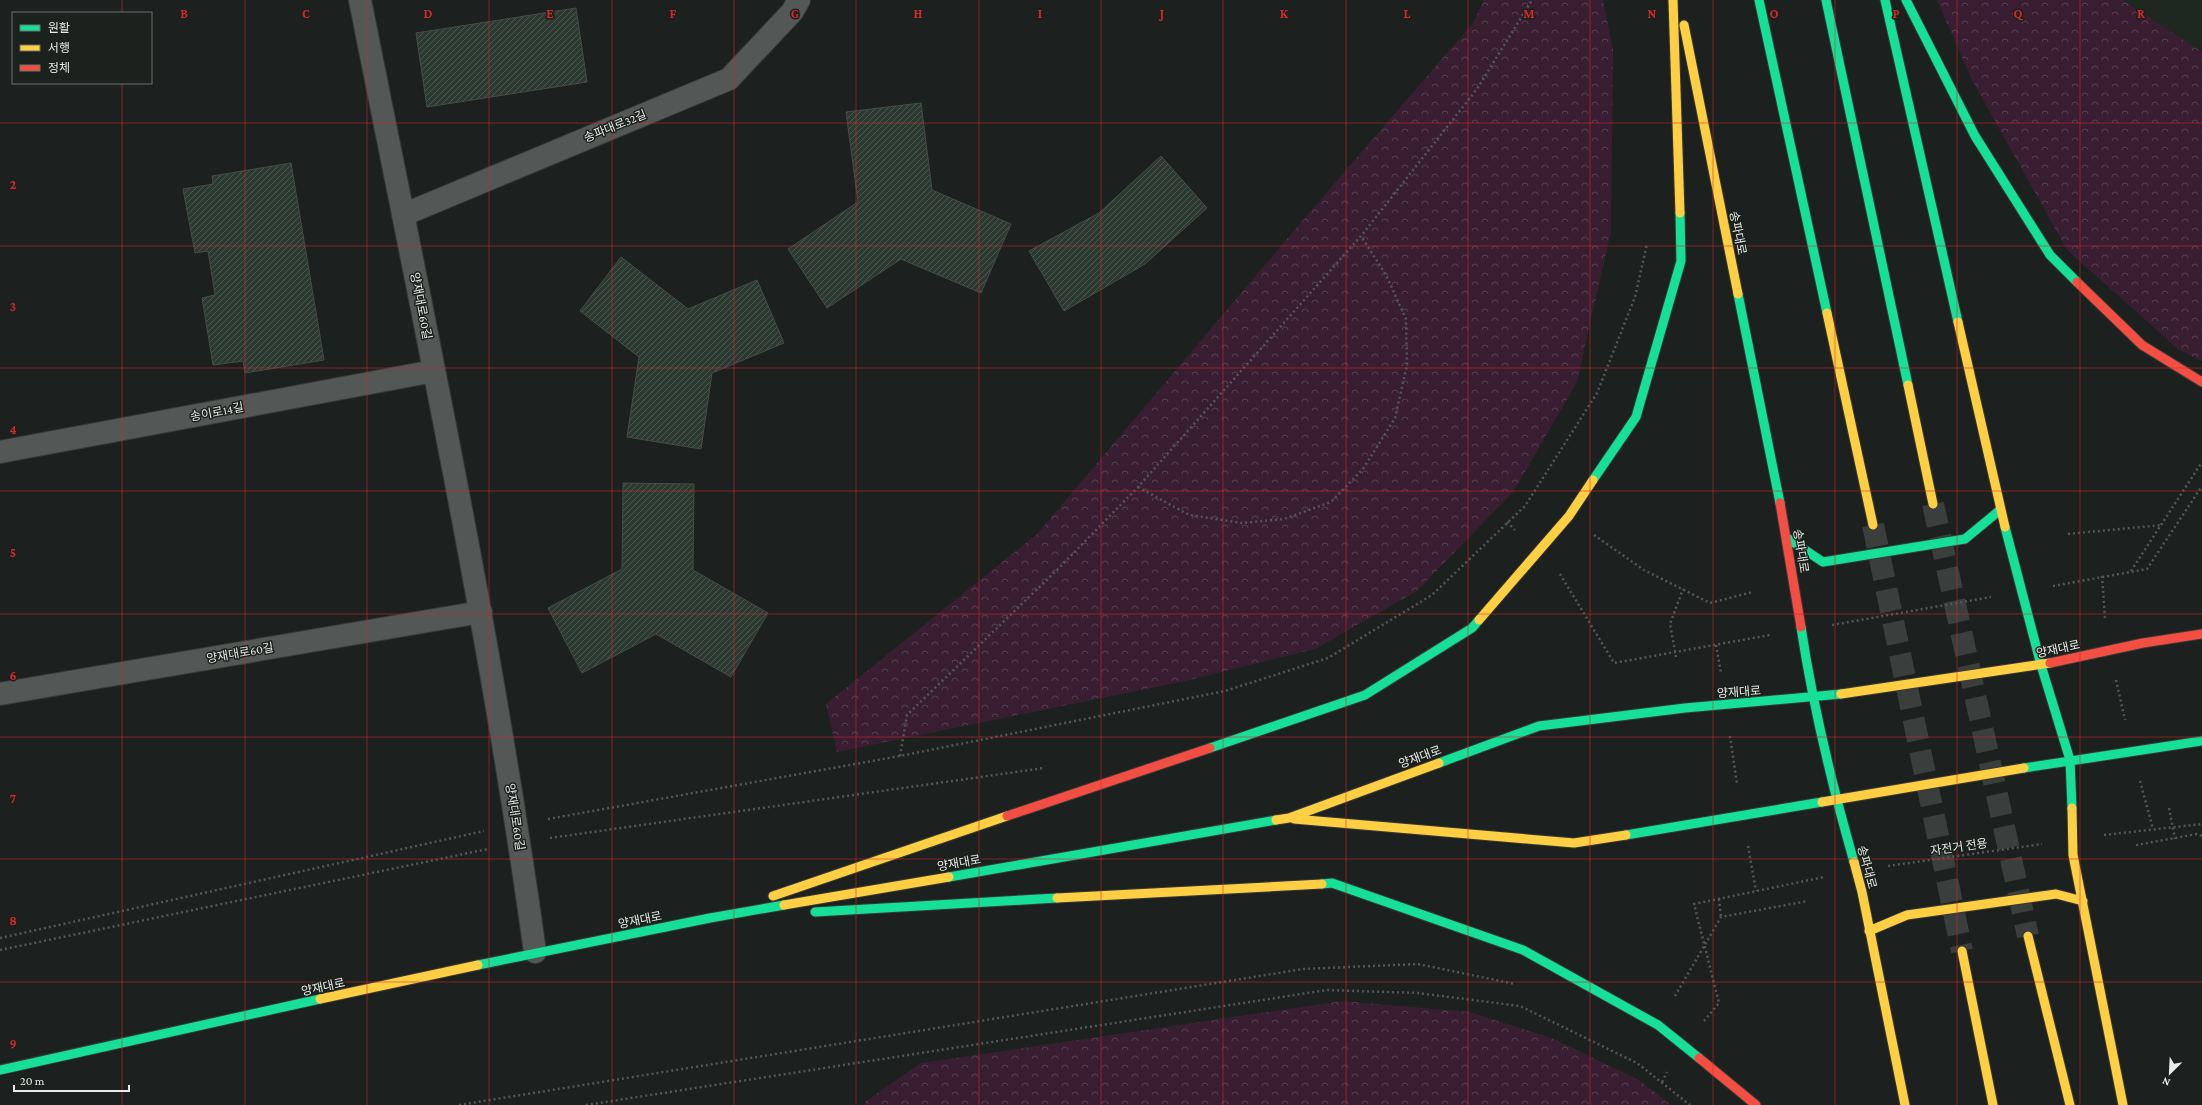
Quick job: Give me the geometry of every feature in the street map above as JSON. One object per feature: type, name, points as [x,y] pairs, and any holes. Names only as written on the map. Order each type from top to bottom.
[{"type":"main road","points":[[710,918],[1365,695],[1472,628],[1568,516],[1636,417],[1681,260],[1673,0]]},
{"type":"main road","name":"송파대로","points":[[1679,0],[1787,538],[1812,698],[1836,800],[1862,892],[1868,931],[1905,1105]]},
{"type":"main road","points":[[1759,0],[1873,525]]},
{"type":"main road","points":[[1826,0],[1933,504]]},
{"type":"main road","points":[[1885,0],[2000,510],[2041,665],[2070,760],[2073,855],[2123,1105]]},
{"type":"main road","points":[[1906,0],[1975,136],[2050,255],[2142,345],[2202,382]]},
{"type":"main road","points":[[1787,538],[1822,562],[1965,539],[2000,510]]},
{"type":"main road","name":"양재대로","points":[[0,1070],[535,952],[710,918],[1289,818],[1539,726],[1685,708],[1812,698],[2041,665],[2108,650],[2202,634]]},
{"type":"main road","name":"양재대로","points":[[1289,818],[1574,843],[2070,760],[2202,741]]},
{"type":"main road","points":[[805,913],[1332,883],[1523,950],[1658,1025],[1756,1105]]},
{"type":"main road","points":[[1868,931],[1907,915],[1931,911],[2056,894],[2083,901]]},
{"type":"main road","points":[[710,918],[789,914]]},
{"type":"main road","points":[[2028,936],[2070,1105]]},
{"type":"main road","points":[[1962,952],[1993,1105]]},
{"type":"street","name":"양재대로60길","points":[[360,0],[481,612],[518,833],[535,952]]},
{"type":"street","name":"송파대로32길","points":[[403,215],[729,80],[792,12],[799,0]]},
{"type":"street","name":"송이로14길","points":[[0,452],[434,371]]},
{"type":"street","name":"양재대로60길","points":[[0,694],[481,612]]},
{"type":"path","points":[[900,756],[907,715],[1059,568],[1138,488],[1361,236],[1477,89],[1532,0]]},
{"type":"path","points":[[1138,488],[1189,515],[1242,523],[1284,519],[1331,502],[1363,469],[1395,418],[1407,365],[1406,319],[1386,275],[1361,236]]},
{"type":"path","points":[[0,938],[1225,691],[1328,658],[1432,595],[1525,506],[1597,393],[1635,298],[1648,237]]},
{"type":"path","points":[[2131,571],[2163,525],[2202,462]]},
{"type":"path","points":[[1537,553],[1558,572],[1614,663],[2147,569],[2202,486]]},
{"type":"path","points":[[2068,534],[2163,525]]},
{"type":"path","points":[[1590,532],[1644,570],[1710,603],[1753,592]]},
{"type":"path","points":[[2102,576],[2108,650],[2153,829]]},
{"type":"path","points":[[1676,657],[1670,624],[1683,589]]},
{"type":"path","points":[[1716,645],[1742,816],[1756,891]]},
{"type":"path","points":[[0,950],[518,833],[1049,768]]},
{"type":"path","points":[[2169,808],[2175,839]]},
{"type":"path","name":"자전거 전용","points":[[1705,945],[1694,904],[1856,871],[2072,839],[2202,824]]},
{"type":"path","points":[[2136,845],[2197,834],[2202,836]]},
{"type":"path","points":[[1675,996],[1721,917],[1718,899]]},
{"type":"path","points":[[1721,917],[1808,901]]},
{"type":"path","points":[[1705,945],[1719,1003]]},
{"type":"path","points":[[459,1105],[1303,969],[1418,964],[1520,985]]},
{"type":"path","points":[[586,1105],[1327,990],[1418,993],[1520,1006],[1637,1063],[1690,1105]]},
{"type":"shaded area","points":[[2123,0],[2202,0],[2202,52]]},
{"type":"green space","points":[[1484,0],[1603,0],[1613,50],[1611,231],[1577,382],[1514,491],[1417,591],[1315,649],[1185,681],[837,752],[826,704],[1037,534],[1303,220],[1473,23]]},
{"type":"green space","points":[[1937,0],[2123,0],[2202,52],[2202,361],[2179,350],[2067,250],[1972,80]]},
{"type":"green space","points":[[1342,1001],[1470,1012],[1554,1039],[1639,1080],[1671,1105],[865,1105],[865,1102],[921,1063]]},
{"type":"building","points":[[576,8],[587,82],[427,107],[416,33]]},
{"type":"building","points":[[921,103],[932,190],[1011,224],[981,293],[901,259],[827,308],[788,249],[858,202],[846,112]]},
{"type":"building","points":[[1161,156],[1207,208],[1145,264],[1064,311],[1029,251],[1099,213]]},
{"type":"building","points":[[291,163],[324,360],[245,373],[243,361],[213,365],[202,298],[215,295],[208,251],[195,253],[183,189],[213,184],[212,176]]},
{"type":"building","points":[[621,257],[688,309],[757,280],[784,343],[712,373],[701,449],[627,437],[639,357],[580,311]]},
{"type":"building","points":[[623,483],[694,484],[693,570],[768,613],[731,677],[656,634],[582,673],[548,608],[622,569]]},
{"type":"tunnel","points":[[1933,504],[2028,936]]},
{"type":"tunnel","points":[[1873,525],[1962,951]]},
{"type":"traffic: fast","points":[[1759,0],[1827,313]]},
{"type":"traffic: fast","points":[[1826,0],[1908,385]]},
{"type":"traffic: fast","points":[[1885,0],[1958,322]]},
{"type":"traffic: fast","points":[[1906,0],[1975,136],[2050,255],[2077,282]]},
{"type":"traffic: fast","points":[[1593,480],[1636,417],[1681,261],[1680,213]]},
{"type":"traffic: fast","points":[[1738,294],[1780,503]]},
{"type":"traffic: fast","points":[[1787,538],[1823,562],[1965,539],[2000,510]]},
{"type":"traffic: fast","points":[[2005,527],[2041,665],[2070,760],[2072,808]]},
{"type":"traffic: fast","points":[[1210,748],[1365,695],[1472,628],[1479,620]]},
{"type":"traffic: fast","points":[[1801,627],[1811,687],[1824,746],[1854,862]]},
{"type":"traffic: fast","points":[[1439,763],[1539,726],[1685,708],[1841,694]]},
{"type":"traffic: fast","points":[[2024,768],[2202,741]]},
{"type":"traffic: fast","points":[[1626,835],[1822,802]]},
{"type":"traffic: fast","points":[[949,877],[1276,820]]},
{"type":"traffic: fast","points":[[1322,884],[1332,883],[1523,950],[1658,1025],[1699,1058]]},
{"type":"traffic: fast","points":[[815,912],[1057,898]]},
{"type":"traffic: fast","points":[[478,965],[710,918],[784,905]]},
{"type":"traffic: fast","points":[[0,1070],[320,999]]},
{"type":"traffic: slow","points":[[1673,0],[1680,213]]},
{"type":"traffic: slow","points":[[1684,25],[1738,294]]},
{"type":"traffic: slow","points":[[1827,313],[1873,525]]},
{"type":"traffic: slow","points":[[1958,322],[2005,527]]},
{"type":"traffic: slow","points":[[1908,385],[1933,504]]},
{"type":"traffic: slow","points":[[1479,620],[1569,516],[1593,480]]},
{"type":"traffic: slow","points":[[1841,694],[2050,663]]},
{"type":"traffic: slow","points":[[1276,820],[1289,818],[1439,763]]},
{"type":"traffic: slow","points":[[1822,802],[2024,768]]},
{"type":"traffic: slow","points":[[2072,808],[2073,855],[2123,1105]]},
{"type":"traffic: slow","points":[[773,896],[1007,816]]},
{"type":"traffic: slow","points":[[1294,819],[1574,843],[1626,835]]},
{"type":"traffic: slow","points":[[1854,862],[1862,892],[1905,1105]]},
{"type":"traffic: slow","points":[[784,905],[949,877]]},
{"type":"traffic: slow","points":[[1057,898],[1322,884]]},
{"type":"traffic: slow","points":[[1869,931],[1907,915],[2056,894],[2083,901]]},
{"type":"traffic: slow","points":[[2028,936],[2070,1105]]},
{"type":"traffic: slow","points":[[1962,951],[1993,1105]]},
{"type":"traffic: slow","points":[[320,999],[478,965]]},
{"type":"traffic: jam","points":[[2077,282],[2142,345],[2202,382]]},
{"type":"traffic: jam","points":[[1780,503],[1801,627]]},
{"type":"traffic: jam","points":[[2050,663],[2143,643],[2202,634]]},
{"type":"traffic: jam","points":[[1007,816],[1210,748]]},
{"type":"traffic: jam","points":[[1699,1058],[1756,1105]]}]
